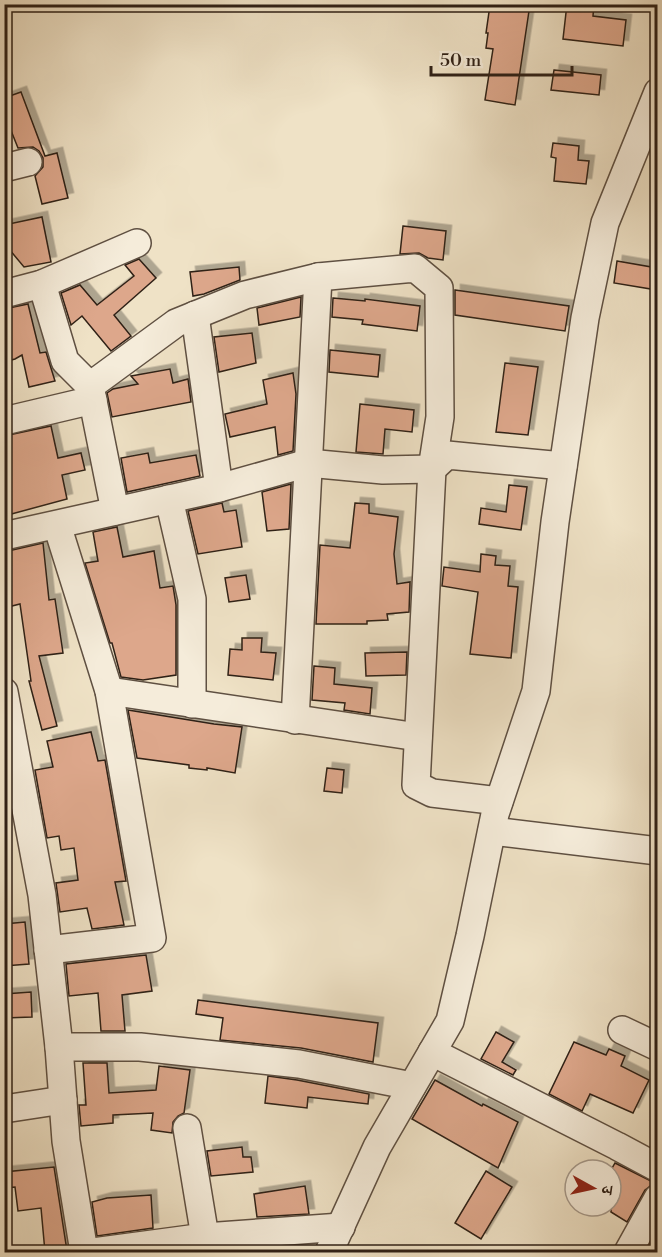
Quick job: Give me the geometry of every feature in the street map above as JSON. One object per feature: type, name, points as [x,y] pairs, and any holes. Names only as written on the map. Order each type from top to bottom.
[{"type":"street","points":[[329,1252],[377,1147],[450,1021],[499,801],[536,692],[563,466],[585,318],[605,223],[648,142],[657,92]]},
{"type":"street","points":[[4,294],[42,284],[137,243]]},
{"type":"street","points":[[4,421],[91,393],[176,323],[245,295],[318,278],[415,267],[439,288],[440,417],[432,469],[416,785],[432,793],[499,801]]},
{"type":"street","points":[[295,720],[318,278]]},
{"type":"street","points":[[42,284],[65,361],[91,393],[114,512]]},
{"type":"street","points":[[195,315],[219,488]]},
{"type":"street","points":[[4,536],[219,488],[308,463],[383,470],[432,469],[447,456],[563,466]]},
{"type":"street","points":[[168,499],[192,599],[192,704]]},
{"type":"street","points":[[48,951],[152,938],[109,691],[57,525]]},
{"type":"street","points":[[109,691],[418,737]]},
{"type":"street","points":[[4,692],[42,895],[68,1152],[84,1252]]},
{"type":"street","points":[[492,831],[657,851]]},
{"type":"street","points":[[622,1030],[657,1047]]},
{"type":"street","points":[[58,1047],[140,1047],[299,1064],[412,1086]]},
{"type":"street","points":[[432,1052],[657,1168]]},
{"type":"street","points":[[4,1110],[63,1100]]},
{"type":"street","points":[[187,1128],[205,1237]]},
{"type":"street","points":[[639,1249],[657,1198]]},
{"type":"street","points":[[93,1252],[205,1237],[341,1227]]},
{"type":"building","points":[[567,4],[594,4],[593,16],[626,20],[623,46],[563,39]]},
{"type":"building","points":[[490,5],[529,11],[515,105],[485,100],[493,49],[486,48]]},
{"type":"building","points":[[554,70],[601,75],[599,95],[551,90]]},
{"type":"building","points":[[21,92],[45,156],[57,153],[68,198],[42,204],[35,176],[43,167],[43,158],[33,147],[18,148],[4,113],[4,98]]},
{"type":"building","points":[[553,143],[579,146],[578,160],[589,161],[586,184],[554,181],[556,158],[551,157]]},
{"type":"building","points":[[42,217],[51,262],[24,267],[4,243],[4,225]]},
{"type":"building","points":[[403,226],[446,231],[443,260],[428,258],[419,253],[400,254]]},
{"type":"building","points":[[139,259],[156,278],[114,315],[131,336],[111,351],[82,316],[71,325],[61,293],[80,285],[97,305],[134,276],[125,265]]},
{"type":"building","points":[[617,261],[657,268],[657,290],[614,283]]},
{"type":"building","points":[[239,267],[240,280],[193,296],[190,272]]},
{"type":"building","points":[[455,290],[569,306],[565,331],[455,315]]},
{"type":"building","points":[[301,297],[300,317],[259,325],[257,308]]},
{"type":"building","points":[[333,298],[365,301],[365,299],[420,306],[417,331],[362,324],[363,320],[332,317]]},
{"type":"building","points":[[28,304],[40,353],[46,352],[55,381],[29,387],[22,355],[4,362],[4,340],[9,339],[4,309]]},
{"type":"building","points":[[252,333],[256,363],[219,372],[214,337]]},
{"type":"building","points":[[330,350],[380,355],[378,377],[329,372]]},
{"type":"building","points":[[505,363],[538,367],[528,435],[496,432]]},
{"type":"building","points":[[170,369],[173,383],[188,379],[191,402],[112,417],[107,393],[113,389],[138,384],[131,376]]},
{"type":"building","points":[[293,373],[296,394],[293,451],[278,455],[275,427],[230,437],[225,414],[267,404],[263,380]]},
{"type":"building","points":[[360,404],[414,410],[412,432],[385,429],[383,454],[356,452]]},
{"type":"building","points":[[51,426],[58,458],[81,453],[85,470],[62,475],[67,499],[4,516],[4,436]]},
{"type":"building","points":[[148,453],[150,463],[196,455],[200,476],[127,492],[121,458]]},
{"type":"building","points":[[291,484],[289,529],[267,531],[262,492]]},
{"type":"building","points":[[509,485],[527,487],[521,530],[479,524],[481,508],[506,512]]},
{"type":"building","points":[[222,503],[224,512],[236,510],[242,547],[198,554],[188,511]]},
{"type":"building","points":[[355,503],[369,504],[369,513],[398,517],[394,554],[397,584],[410,582],[409,612],[387,614],[388,620],[367,621],[367,624],[316,624],[320,545],[350,548]]},
{"type":"building","points":[[117,527],[123,557],[154,551],[160,588],[173,586],[176,605],[176,675],[143,680],[121,677],[85,563],[98,561],[93,532]]},
{"type":"building","points":[[43,543],[49,600],[55,599],[63,653],[39,656],[57,726],[42,730],[29,681],[31,681],[20,604],[4,608],[4,568],[10,567],[8,551]]},
{"type":"building","points":[[481,554],[496,556],[495,565],[510,566],[508,586],[518,587],[511,658],[470,654],[478,592],[442,586],[444,567],[480,572]]},
{"type":"building","points":[[246,575],[250,599],[229,602],[225,578]]},
{"type":"building","points":[[242,638],[262,638],[261,652],[276,653],[273,680],[228,675],[230,649],[242,650]]},
{"type":"building","points":[[407,652],[406,675],[366,676],[365,653]]},
{"type":"building","points":[[314,666],[335,668],[334,684],[372,688],[370,714],[344,710],[345,703],[312,700]]},
{"type":"building","points":[[128,710],[242,727],[235,773],[207,768],[207,770],[189,768],[189,765],[137,758]]},
{"type":"building","points":[[91,732],[98,761],[105,760],[126,881],[115,882],[124,925],[92,929],[87,908],[60,912],[56,883],[78,880],[74,848],[61,850],[59,836],[47,838],[35,770],[53,767],[47,741]]},
{"type":"building","points":[[327,768],[344,770],[342,793],[324,791]]},
{"type":"building","points":[[25,922],[29,964],[4,966],[4,924]]},
{"type":"building","points":[[146,955],[152,991],[122,995],[125,1031],[101,1031],[98,993],[69,996],[66,964]]},
{"type":"building","points":[[31,992],[32,1017],[4,1018],[4,994]]},
{"type":"building","points":[[198,1000],[378,1023],[373,1062],[301,1048],[220,1040],[223,1018],[196,1014]]},
{"type":"building","points":[[496,1032],[514,1042],[502,1062],[516,1070],[513,1075],[481,1059]]},
{"type":"building","points":[[574,1042],[606,1055],[609,1049],[625,1056],[621,1066],[649,1080],[633,1113],[590,1094],[582,1111],[549,1094]]},
{"type":"building","points":[[83,1063],[107,1063],[109,1093],[156,1090],[159,1066],[190,1070],[184,1113],[173,1122],[172,1133],[151,1130],[153,1113],[113,1115],[113,1123],[81,1126],[79,1105],[86,1105]]},
{"type":"building","points":[[268,1076],[369,1094],[368,1104],[308,1097],[307,1108],[265,1103]]},
{"type":"building","points":[[435,1080],[482,1106],[483,1104],[518,1122],[498,1168],[412,1119]]},
{"type":"building","points":[[242,1147],[243,1157],[251,1157],[253,1172],[211,1176],[207,1151]]},
{"type":"building","points":[[54,1167],[67,1251],[45,1252],[41,1208],[18,1211],[15,1187],[4,1188],[4,1172]]},
{"type":"building","points":[[623,1167],[655,1183],[645,1190],[627,1222],[621,1218],[623,1218]]},
{"type":"building","points":[[486,1171],[512,1187],[481,1239],[455,1223]]},
{"type":"building","points":[[305,1186],[309,1214],[257,1217],[254,1194]]},
{"type":"building","points":[[151,1195],[153,1228],[97,1236],[92,1202],[107,1198]]}]
